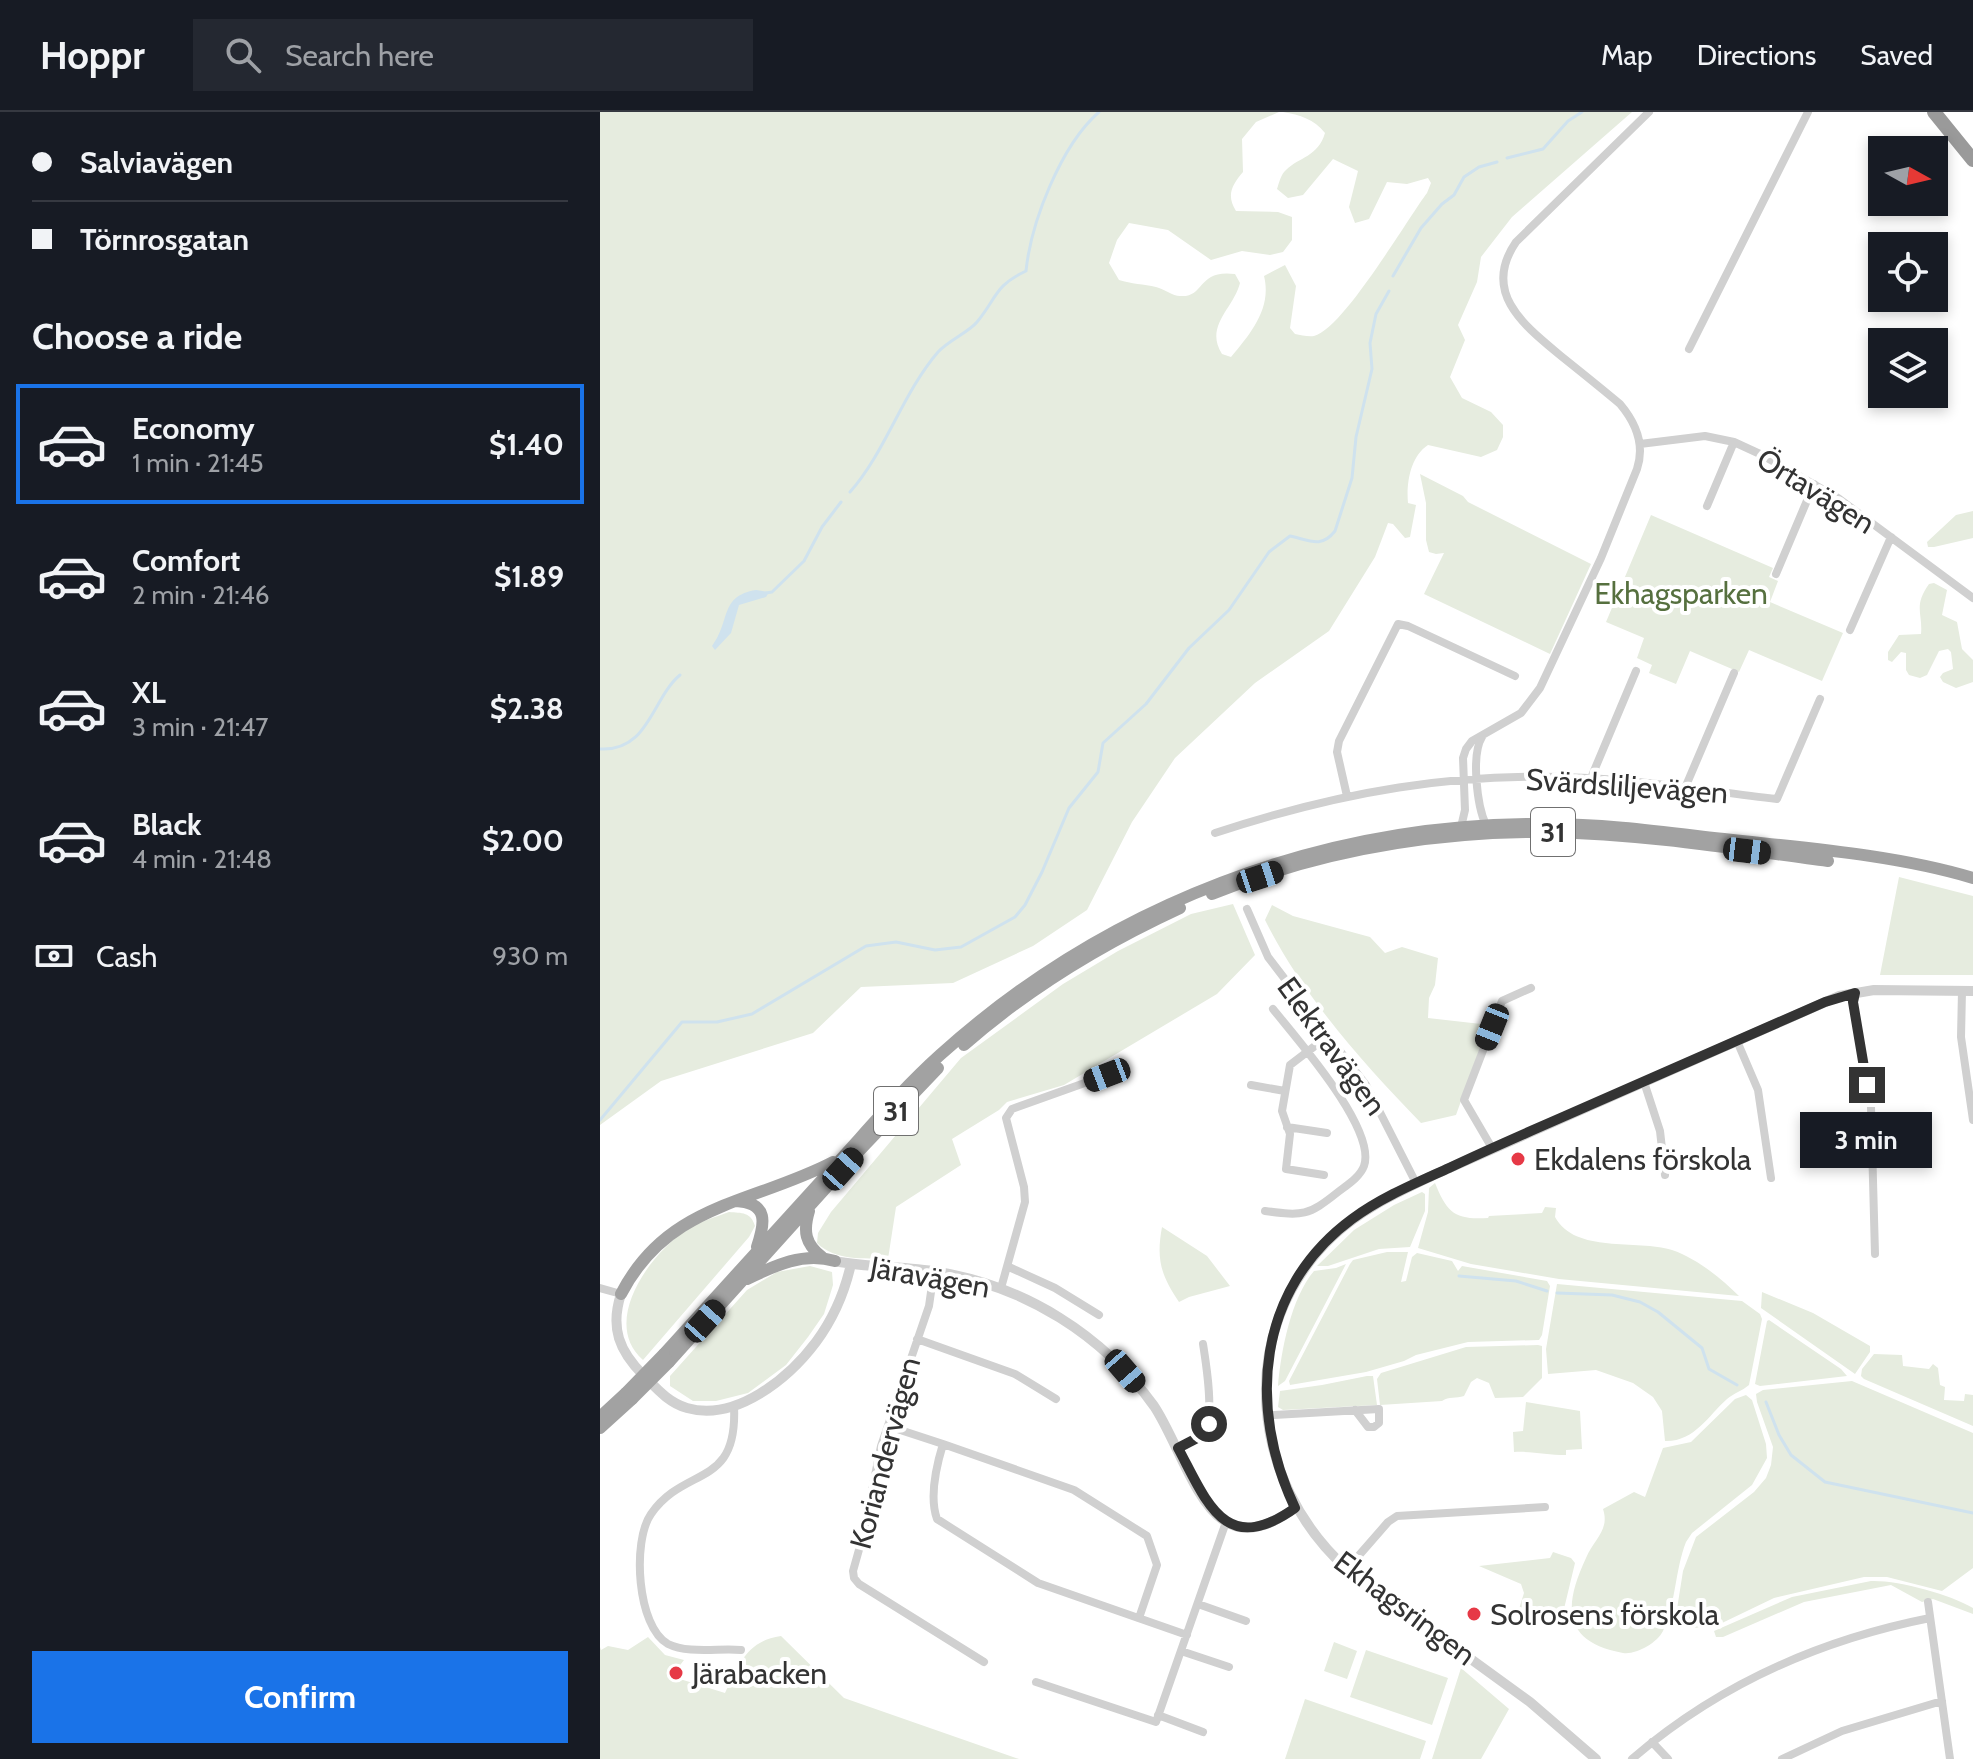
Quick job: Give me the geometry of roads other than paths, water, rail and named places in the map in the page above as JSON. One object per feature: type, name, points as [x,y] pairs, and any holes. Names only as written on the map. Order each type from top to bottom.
[{"type":"highway","points":[[1934,112],[1973,160]]},
{"type":"highway","points":[[1486,825],[1559,824],[1635,829],[1884,859],[1973,878]]},
{"type":"highway","name":"31","points":[[666,1358],[904,1089],[970,1029],[1028,984],[1100,938],[1196,892],[1278,862],[1380,837],[1486,825]]},
{"type":"highway","name":"31","points":[[600,1428],[742,1281],[936,1070],[1033,990],[1113,941],[1179,908],[1232,887],[1351,851],[1432,838],[1549,832],[1624,837],[1883,867],[1973,886]]},
{"type":"highway","points":[[621,1294],[637,1267],[665,1237],[692,1220],[733,1201],[797,1179],[843,1157]]},
{"type":"highway","points":[[733,1201],[748,1203],[763,1215],[764,1225],[755,1254]]},
{"type":"highway","points":[[811,1205],[806,1236],[811,1247],[822,1257]]},
{"type":"highway","points":[[742,1281],[788,1261],[822,1257],[835,1261]]},
{"type":"highway","name":"31","points":[[600,1417],[629,1396]]},
{"type":"street","points":[[1461,827],[1465,810],[1463,758],[1466,749],[1472,741],[1521,713],[1548,673],[1637,469],[1640,444],[1631,417],[1620,404],[1532,332],[1514,312],[1508,301],[1504,275],[1509,251],[1649,112]]},
{"type":"street","points":[[1689,349],[1808,112]]},
{"type":"street","name":"Örtavägen","points":[[1640,444],[1705,436],[1734,442],[1814,484],[1973,598]]},
{"type":"street","points":[[1707,506],[1734,442]]},
{"type":"street","points":[[1776,574],[1814,484]]},
{"type":"street","points":[[1850,630],[1891,537]]},
{"type":"street","points":[[1347,796],[1337,752],[1339,741],[1398,624],[1515,676]]},
{"type":"street","points":[[1591,778],[1636,671]]},
{"type":"street","points":[[1685,788],[1734,673]]},
{"type":"street","name":"Svärdsliljevägen","points":[[1215,833],[1302,805],[1414,784],[1477,779],[1591,778],[1777,799],[1820,699]]},
{"type":"street","points":[[1485,734],[1477,748],[1477,779],[1486,825]]},
{"type":"street","name":"Elektravägen","points":[[1247,909],[1268,957],[1366,1085],[1416,1183]]},
{"type":"street","points":[[1492,1148],[1464,1100],[1502,1001],[1531,988]]},
{"type":"street","points":[[1967,991],[1961,1037],[1973,1120]]},
{"type":"street","name":"Ekhagsringen","points":[[1596,1759],[1530,1702],[1347,1569],[1315,1537],[1295,1508],[1272,1449],[1267,1416],[1266,1390],[1272,1342],[1282,1309],[1294,1285],[1329,1239],[1378,1202],[1416,1183],[1839,996],[1967,991]]},
{"type":"street","points":[[1855,993],[1853,1002],[1871,1107],[1875,1254]]},
{"type":"street","points":[[1265,1211],[1291,1214],[1312,1212],[1349,1184],[1363,1167],[1364,1143],[1346,1105],[1273,1009]]},
{"type":"street","points":[[1324,1175],[1286,1169],[1290,1134],[1282,1117],[1290,1065],[1328,1036]]},
{"type":"street","points":[[1737,1041],[1758,1090],[1771,1178]]},
{"type":"street","points":[[1001,1288],[1025,1202],[1007,1114],[1012,1109],[1107,1075]]},
{"type":"street","points":[[1644,1082],[1660,1131],[1665,1175]]},
{"type":"street","points":[[1251,1085],[1285,1091]]},
{"type":"street","points":[[1287,1127],[1327,1133]]},
{"type":"street","name":"Järavägen","points":[[835,1261],[934,1271],[1001,1288],[1060,1317],[1100,1346],[1125,1371],[1154,1408],[1207,1505],[1226,1522]]},
{"type":"street","points":[[600,1288],[621,1294],[615,1322],[622,1351],[664,1396],[680,1405],[699,1410],[734,1406],[754,1397],[787,1373],[817,1341],[835,1309],[851,1264]]},
{"type":"street","points":[[1009,1267],[1055,1288],[1099,1315]]},
{"type":"street","name":"Koriandervägen","points":[[934,1271],[929,1306],[888,1426],[853,1571],[854,1578],[866,1589],[984,1662]]},
{"type":"street","points":[[917,1339],[1015,1374],[1056,1399]]},
{"type":"street","points":[[1178,1448],[1203,1435],[1209,1424],[1203,1344]]},
{"type":"street","points":[[734,1406],[734,1434],[728,1452],[711,1470],[655,1508],[642,1529],[639,1557],[646,1612],[652,1630],[659,1637],[682,1648],[741,1650]]},
{"type":"street","points":[[1267,1416],[1355,1410]]},
{"type":"street","points":[[888,1426],[1074,1490],[1147,1536],[1157,1565],[1139,1618]]},
{"type":"street","points":[[943,1444],[932,1507],[937,1519],[1038,1583],[1187,1635]]},
{"type":"street","points":[[1347,1569],[1388,1522],[1397,1516],[1545,1507]]},
{"type":"street","points":[[1036,1682],[1156,1722],[1226,1522],[1255,1527],[1295,1508]]},
{"type":"street","points":[[1928,1602],[1950,1759]]},
{"type":"street","points":[[1198,1604],[1246,1621]]},
{"type":"street","points":[[1632,1759],[1715,1697],[1802,1655],[1867,1633],[1930,1618]]},
{"type":"street","points":[[1181,1651],[1229,1667]]},
{"type":"street","points":[[1782,1759],[1842,1731],[1942,1701]]},
{"type":"street","points":[[1158,1715],[1203,1732]]},
{"type":"street","points":[[1652,1742],[1668,1759]]},
{"type":"water","points":[[756,590],[769,592],[766,597],[739,605],[731,633],[715,650],[712,646],[731,604],[744,593]]},
{"type":"waterway","points":[[850,492],[874,459],[925,368],[938,352],[973,326],[1002,287],[1026,271],[1034,230],[1050,186],[1072,144],[1099,112]]},
{"type":"waterway","points":[[1507,158],[1543,149],[1568,121],[1582,112]]},
{"type":"waterway","points":[[1393,276],[1421,228],[1454,195],[1464,177],[1479,167],[1497,162]]},
{"type":"waterway","points":[[600,1120],[682,1022],[717,1022],[752,1014],[866,946],[896,942],[935,950],[961,947],[1015,917],[1025,905],[1042,872],[1069,808],[1098,772],[1103,743],[1146,704],[1189,648],[1229,610],[1269,552],[1290,536],[1320,542],[1335,531],[1352,478],[1356,437],[1372,369],[1370,343],[1376,314],[1389,291]]},
{"type":"waterway","points":[[766,593],[772,592],[804,561],[822,527],[841,502]]},
{"type":"waterway","points":[[600,749],[616,748],[639,733],[680,675]]},
{"type":"waterway","points":[[1459,1276],[1516,1281],[1547,1291]]},
{"type":"waterway","points":[[1557,1293],[1612,1295],[1640,1302],[1658,1312],[1702,1348],[1709,1369],[1737,1385]]},
{"type":"waterway","points":[[1766,1402],[1791,1455],[1825,1482],[1973,1513]]},
{"type":"place","name":"Ekdalens förskola","points":[[1518,1159]]},
{"type":"place","name":"Solrosens förskola","points":[[1474,1614]]},
{"type":"place","name":"Järabacken","points":[[676,1673]]},
{"type":"park label","name":"Ekhagsparken","points":[[1681,593]]}]
